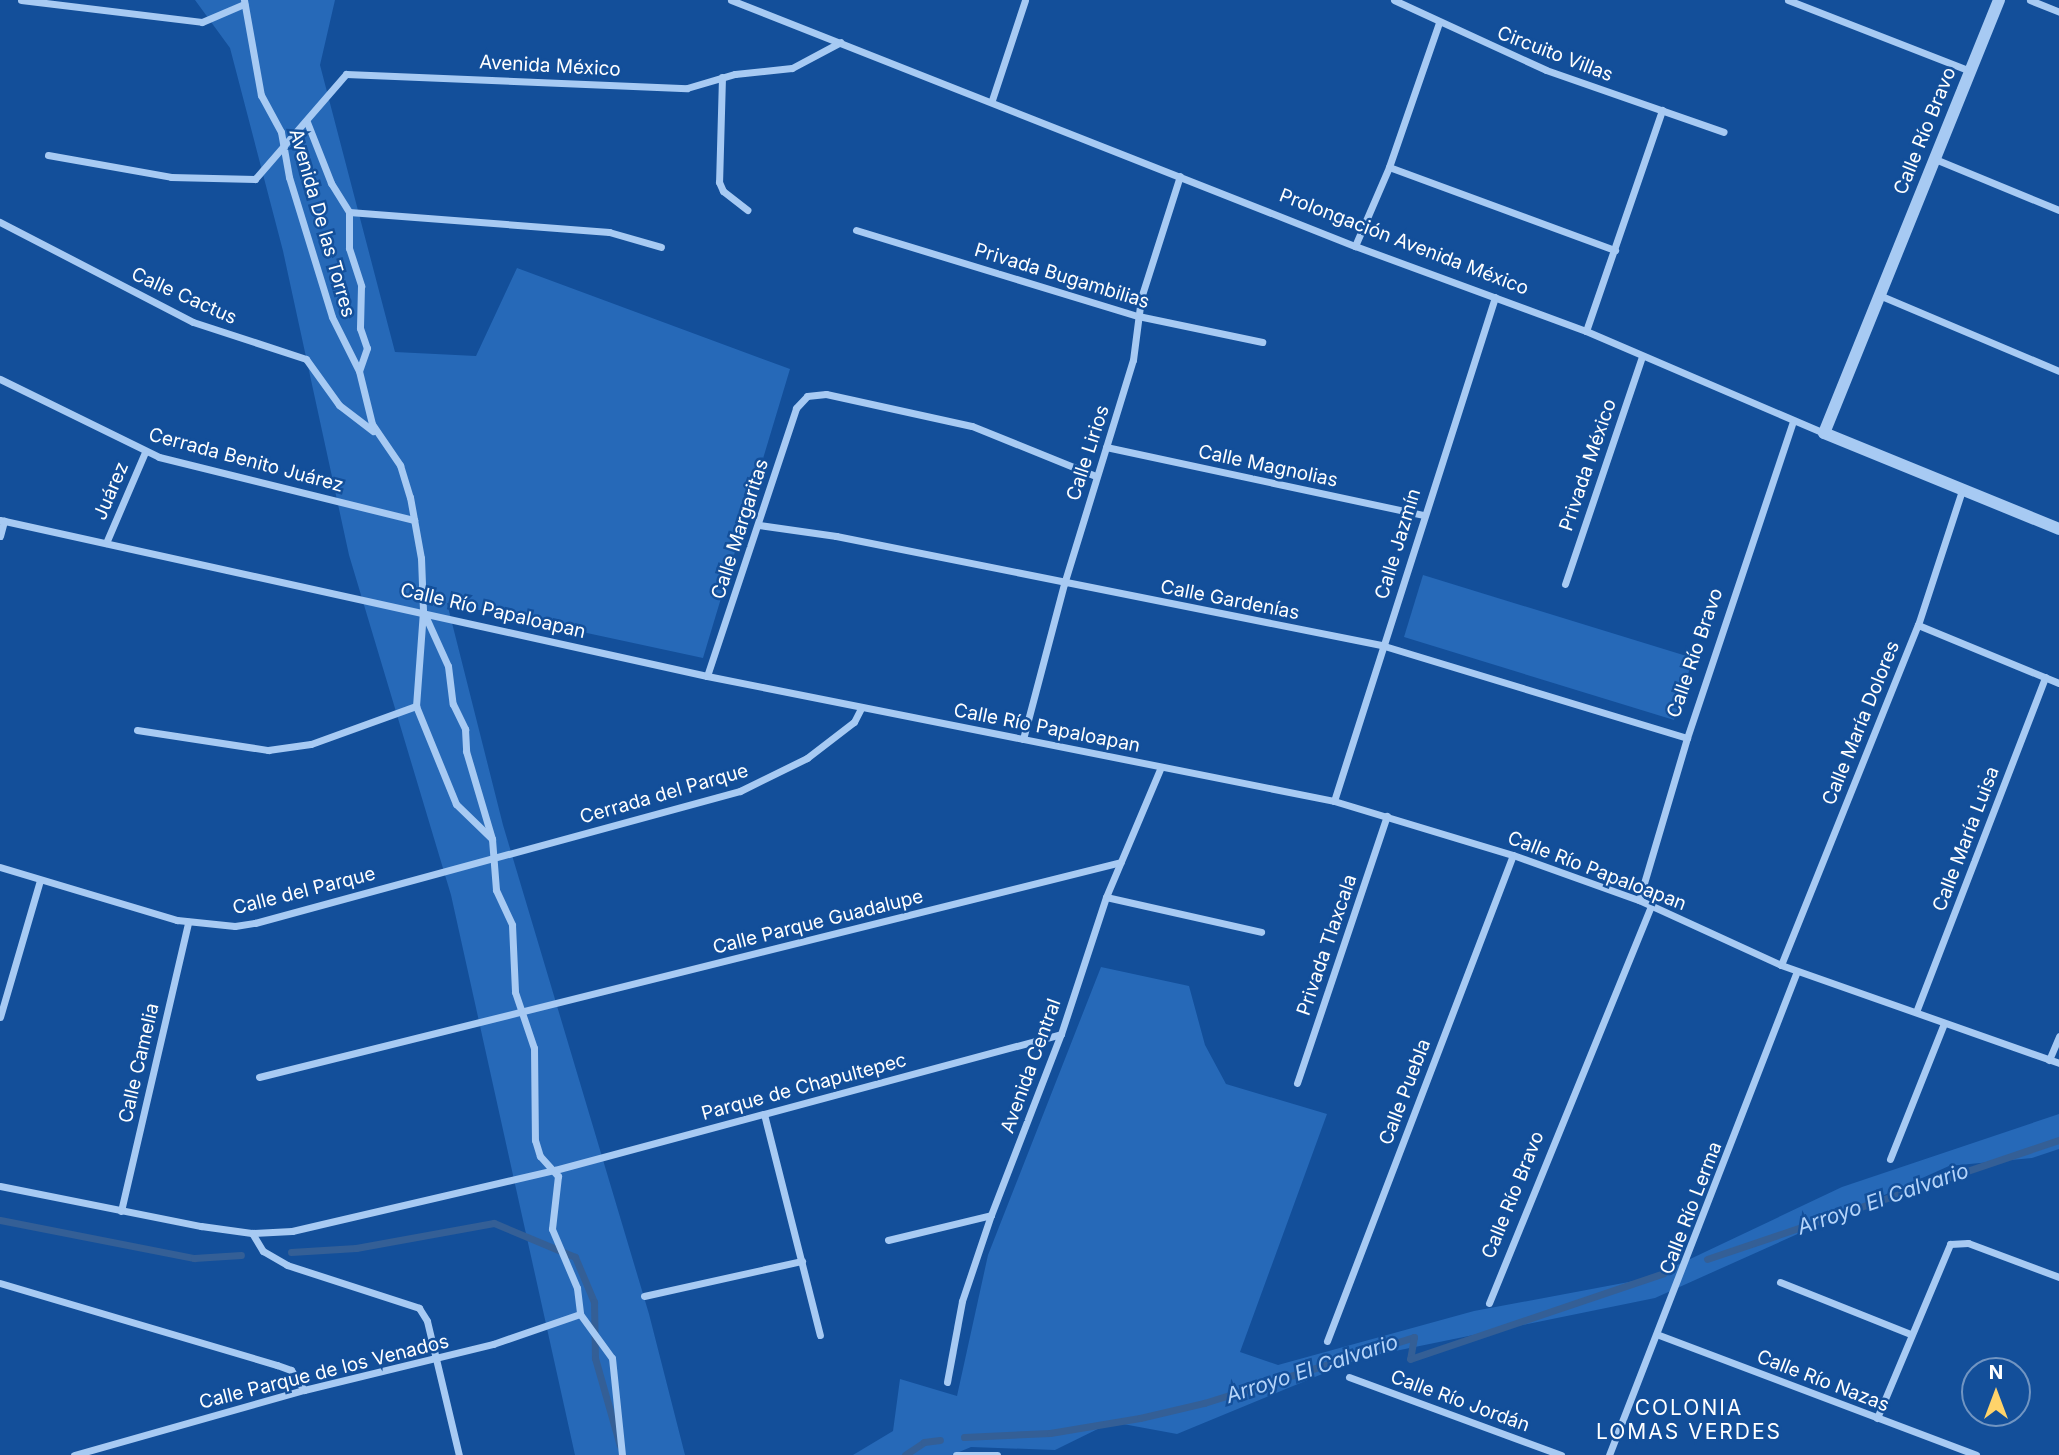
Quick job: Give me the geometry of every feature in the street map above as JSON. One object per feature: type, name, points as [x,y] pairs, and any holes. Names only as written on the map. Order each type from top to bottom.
[{"type":"street","points":[[21,0],[202,22],[244,2]]},
{"type":"street","name":"Prolongación Avenida México","points":[[731,0],[992,100],[1355,246],[1586,331],[1794,421],[2059,529]]},
{"type":"street","points":[[992,100],[1025,0]]},
{"type":"street","name":"Circuito Villas","points":[[1394,0],[1546,70],[1724,132]]},
{"type":"street","points":[[1788,0],[1970,71]]},
{"type":"street","name":"Calle Río Bravo","points":[[1824,433],[1999,0]]},
{"type":"street","points":[[2030,0],[2059,12]]},
{"type":"street","name":"Avenida De las Torres","points":[[244,2],[261,94],[286,149],[289,177],[332,317],[359,371],[376,433],[400,465],[414,520],[423,611],[416,706],[456,804],[492,839]]},
{"type":"street","points":[[1355,246],[1389,167],[1439,23]]},
{"type":"street","name":"Avenida México","points":[[48,155],[171,177],[250,180],[260,178],[286,149],[337,82],[351,73],[687,88],[722,77],[792,68],[841,42]]},
{"type":"street","points":[[722,77],[719,182],[747,210]]},
{"type":"street","points":[[1586,331],[1661,110]]},
{"type":"street","name":"Avenida De las Torres","points":[[307,122],[331,183],[349,212],[349,248],[361,286],[360,328],[367,348],[359,371]]},
{"type":"street","points":[[1935,159],[2059,210]]},
{"type":"street","points":[[1389,167],[1615,250]]},
{"type":"street","name":"Calle Lirios","points":[[1023,739],[1064,584],[1133,360],[1138,316],[1180,176]]},
{"type":"street","points":[[349,212],[609,232],[661,247]]},
{"type":"street","name":"Calle Cactus","points":[[0,222],[193,322],[306,359],[339,405],[376,433]]},
{"type":"street","name":"Privada Bugambilias","points":[[856,230],[1138,316],[1262,342]]},
{"type":"street","points":[[1879,295],[2059,371]]},
{"type":"street","name":"Calle Jazmín","points":[[1334,801],[1381,645],[1495,296]]},
{"type":"street","name":"Privada México","points":[[1565,584],[1642,357]]},
{"type":"street","name":"Cerrada Benito Juárez","points":[[0,379],[145,452],[414,520]]},
{"type":"street","name":"Calle Margaritas","points":[[707,676],[796,408],[807,396],[826,394],[972,426],[1096,476]]},
{"type":"street","name":"Calle Río Bravo","points":[[1639,900],[1687,738],[1794,421]]},
{"type":"street","name":"Calle Magnolias","points":[[1106,447],[1423,515]]},
{"type":"street","name":"Juárez","points":[[106,543],[145,452]]},
{"type":"street","name":"Calle María Dolores","points":[[1781,965],[1918,625],[1962,490]]},
{"type":"street","points":[[0,536],[2,520]]},
{"type":"street","name":"Calle Río Papaloapan","points":[[2,520],[423,611],[707,676],[1334,801],[1513,855],[1639,900],[1781,965],[2059,1063]]},
{"type":"street","name":"Calle Gardenías","points":[[759,525],[836,536],[1064,584],[1381,645],[1687,738]]},
{"type":"street","name":"Avenida De las Torres","points":[[423,611],[448,666],[453,704],[465,729],[466,751],[492,839],[496,890],[512,925],[515,992],[534,1048],[535,1140],[540,1156],[555,1170]]},
{"type":"street","points":[[1918,625],[2059,683]]},
{"type":"street","name":"Calle María Luisa","points":[[1916,1012],[2045,677]]},
{"type":"street","points":[[137,730],[233,748],[279,749],[311,744],[416,706]]},
{"type":"street","name":"Cerrada del Parque","points":[[494,858],[740,791],[807,758],[854,722],[862,708]]},
{"type":"street","name":"Avenida Central","points":[[947,1382],[962,1301],[991,1215],[1061,1034],[1106,897],[1161,767]]},
{"type":"street","name":"Privada Tlaxcala","points":[[1297,1083],[1387,816]]},
{"type":"street","name":"Calle Puebla","points":[[1327,1341],[1513,855]]},
{"type":"street","name":"Calle del Parque","points":[[0,867],[188,922],[256,923],[494,858]]},
{"type":"street","name":"Calle Parque Guadalupe","points":[[259,1077],[1121,862]]},
{"type":"street","points":[[0,1017],[40,880]]},
{"type":"street","points":[[1106,897],[1261,932]]},
{"type":"street","name":"Calle Río Bravo","points":[[1489,1303],[1651,906]]},
{"type":"street","name":"Calle Camelia","points":[[121,1210],[188,922]]},
{"type":"street","name":"Calle Río Lerma","points":[[1609,1455],[1659,1335],[1797,971]]},
{"type":"street","points":[[1890,1159],[1944,1023]]},
{"type":"street","name":"Parque de Chapultepec","points":[[0,1186],[252,1233],[326,1226],[555,1170],[1061,1034]]},
{"type":"street","points":[[2049,1060],[2059,1036]]},
{"type":"street","points":[[764,1114],[820,1335]]},
{"type":"street","points":[[555,1170],[558,1185],[552,1229],[578,1288],[580,1314],[612,1358],[622,1455]]},
{"type":"street","points":[[888,1240],[991,1215]]},
{"type":"street","points":[[252,1233],[263,1251],[287,1265],[414,1304],[427,1321],[459,1455]]},
{"type":"street","points":[[1877,1418],[1946,1248],[1955,1242],[2059,1277]]},
{"type":"street","points":[[644,1296],[802,1261]]},
{"type":"street","points":[[1780,1282],[1911,1334]]},
{"type":"street","points":[[0,1283],[277,1364],[291,1370],[304,1390]]},
{"type":"street","name":"Calle Parque de los Venados","points":[[74,1455],[304,1390],[437,1360],[542,1330],[580,1314]]},
{"type":"street","name":"Calle Río Nazas","points":[[1659,1335],[1976,1455]]},
{"type":"street","name":"Calle Río Jordán","points":[[1349,1377],[1561,1455]]},
{"type":"street","points":[[956,1455],[998,1455]]},
{"type":"shaded area","points":[[195,0],[335,0],[320,65],[395,352],[476,356],[517,268],[790,369],[703,658],[447,603],[503,825],[649,1314],[685,1455],[575,1455],[451,895],[349,555],[283,251],[230,48]]},
{"type":"shaded area","points":[[1423,575],[1693,658],[1674,720],[1404,637]]},
{"type":"shaded area","points":[[1101,967],[1189,986],[1205,1045],[1226,1084],[1327,1114],[1240,1352],[1278,1365],[1474,1311],[1650,1278],[1842,1187],[2059,1114],[2059,1149],[2032,1158],[1949,1166],[1655,1298],[1361,1358],[1177,1434],[1112,1422],[1055,1450],[971,1447],[952,1455],[853,1455],[893,1431],[900,1379],[957,1396],[988,1255]]},
{"type":"waterway","name":"Arroyo El Calvario","points":[[1707,1259],[2059,1140]]},
{"type":"waterway","name":"Arroyo El Calvario","points":[[0,1220],[194,1258],[241,1255]]},
{"type":"waterway","name":"Arroyo El Calvario","points":[[291,1252],[356,1248],[494,1223],[575,1257],[594,1302],[595,1358],[620,1446]]},
{"type":"waterway","name":"Arroyo El Calvario","points":[[964,1437],[1050,1433],[1140,1418],[1204,1403],[1414,1337],[1410,1359],[1664,1273]]},
{"type":"waterway","name":"Arroyo El Calvario","points":[[905,1455],[924,1442],[940,1440]]},
{"type":"district","name":"COLONIA LOMAS VERDES","points":[[1689,1420]]}]
